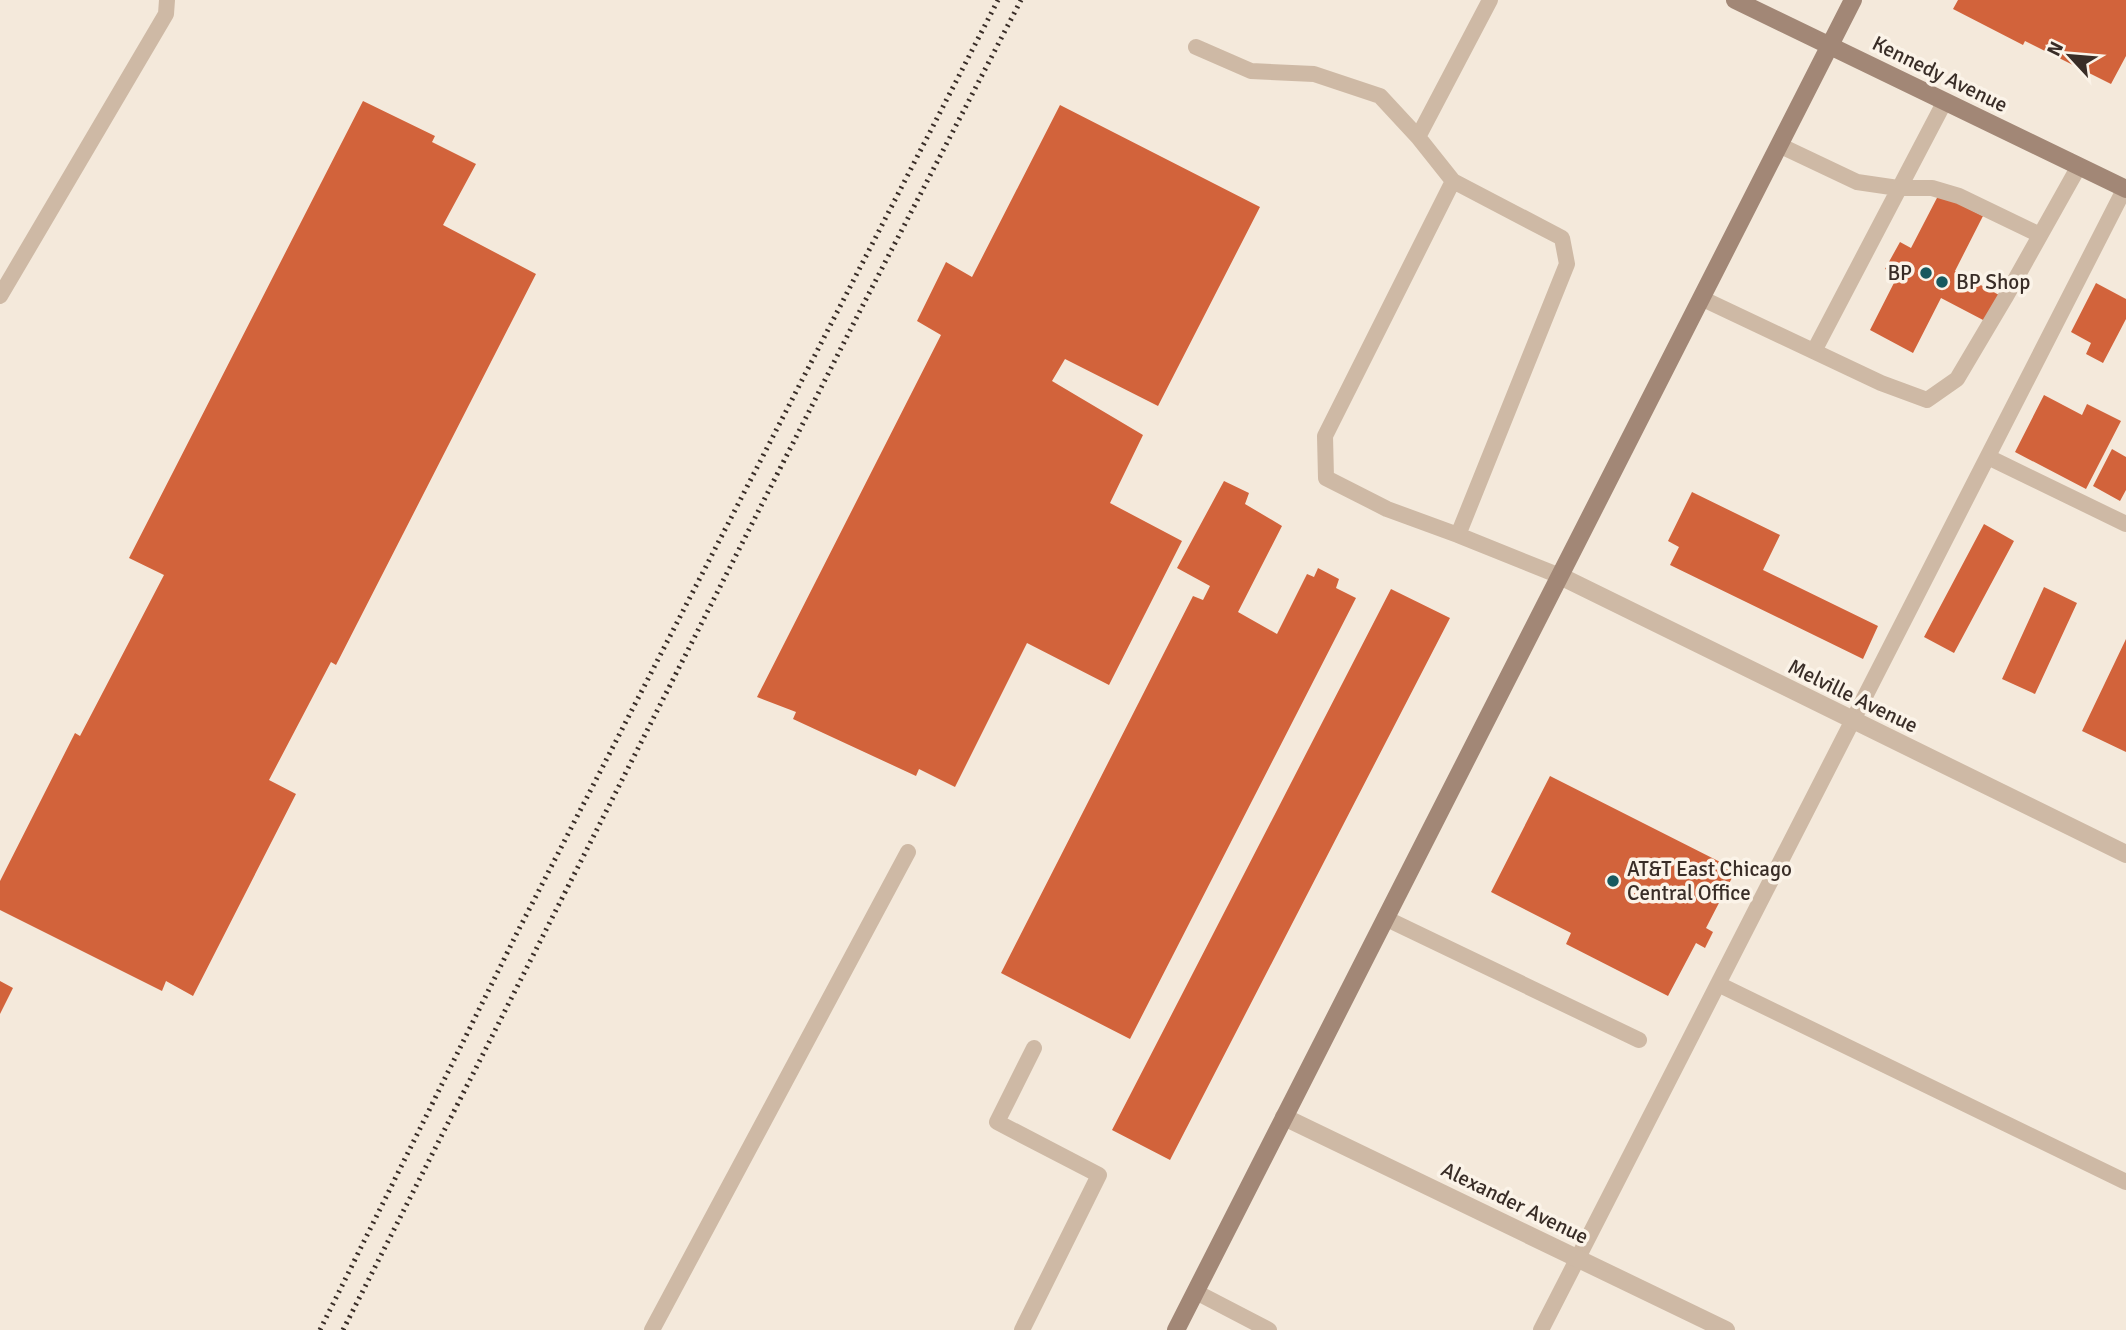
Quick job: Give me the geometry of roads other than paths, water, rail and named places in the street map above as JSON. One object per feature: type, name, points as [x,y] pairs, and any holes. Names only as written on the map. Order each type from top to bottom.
[{"type":"main road","name":"Kennedy Avenue","points":[[1735,0],[2126,188]]},
{"type":"main road","points":[[1176,1330],[1853,0]]},
{"type":"street","name":"Melville Avenue","points":[[1560,576],[2126,854]]},
{"type":"street","name":"Alexander Avenue","points":[[1284,1117],[1726,1330]]},
{"type":"lane","points":[[0,296],[166,14],[167,0]]},
{"type":"lane","points":[[1418,137],[1490,0]]},
{"type":"lane","points":[[1196,47],[1251,71],[1314,74],[1380,96],[1418,137],[1452,181],[1562,238],[1566,264],[1458,535]]},
{"type":"lane","points":[[1814,351],[1945,101]]},
{"type":"lane","points":[[1779,145],[1857,182],[1898,188],[1932,188],[1959,196],[2040,235]]},
{"type":"lane","points":[[1701,298],[1881,383],[1927,400],[1957,379],[2079,166]]},
{"type":"lane","points":[[1452,181],[1325,436],[1326,478],[1387,509],[1560,576]]},
{"type":"lane","points":[[1541,1330],[2126,188]]},
{"type":"lane","points":[[1988,457],[2126,524]]},
{"type":"lane","points":[[652,1330],[908,852]]},
{"type":"lane","points":[[1385,919],[1639,1040]]},
{"type":"lane","points":[[1718,985],[2126,1182]]},
{"type":"lane","points":[[1023,1330],[1099,1175],[997,1122],[1034,1048]]},
{"type":"lane","points":[[1196,1292],[1269,1330]]},
{"type":"railway","points":[[320,1330],[518,931],[998,0]]},
{"type":"railway","points":[[343,1330],[864,303],[1021,0]]},
{"type":"place","name":"BP","points":[[1926,273]]},
{"type":"place","name":"BP Shop","points":[[1942,282]]},
{"type":"place","name":"AT&T East Chicago Central Office","points":[[1613,881]]}]
